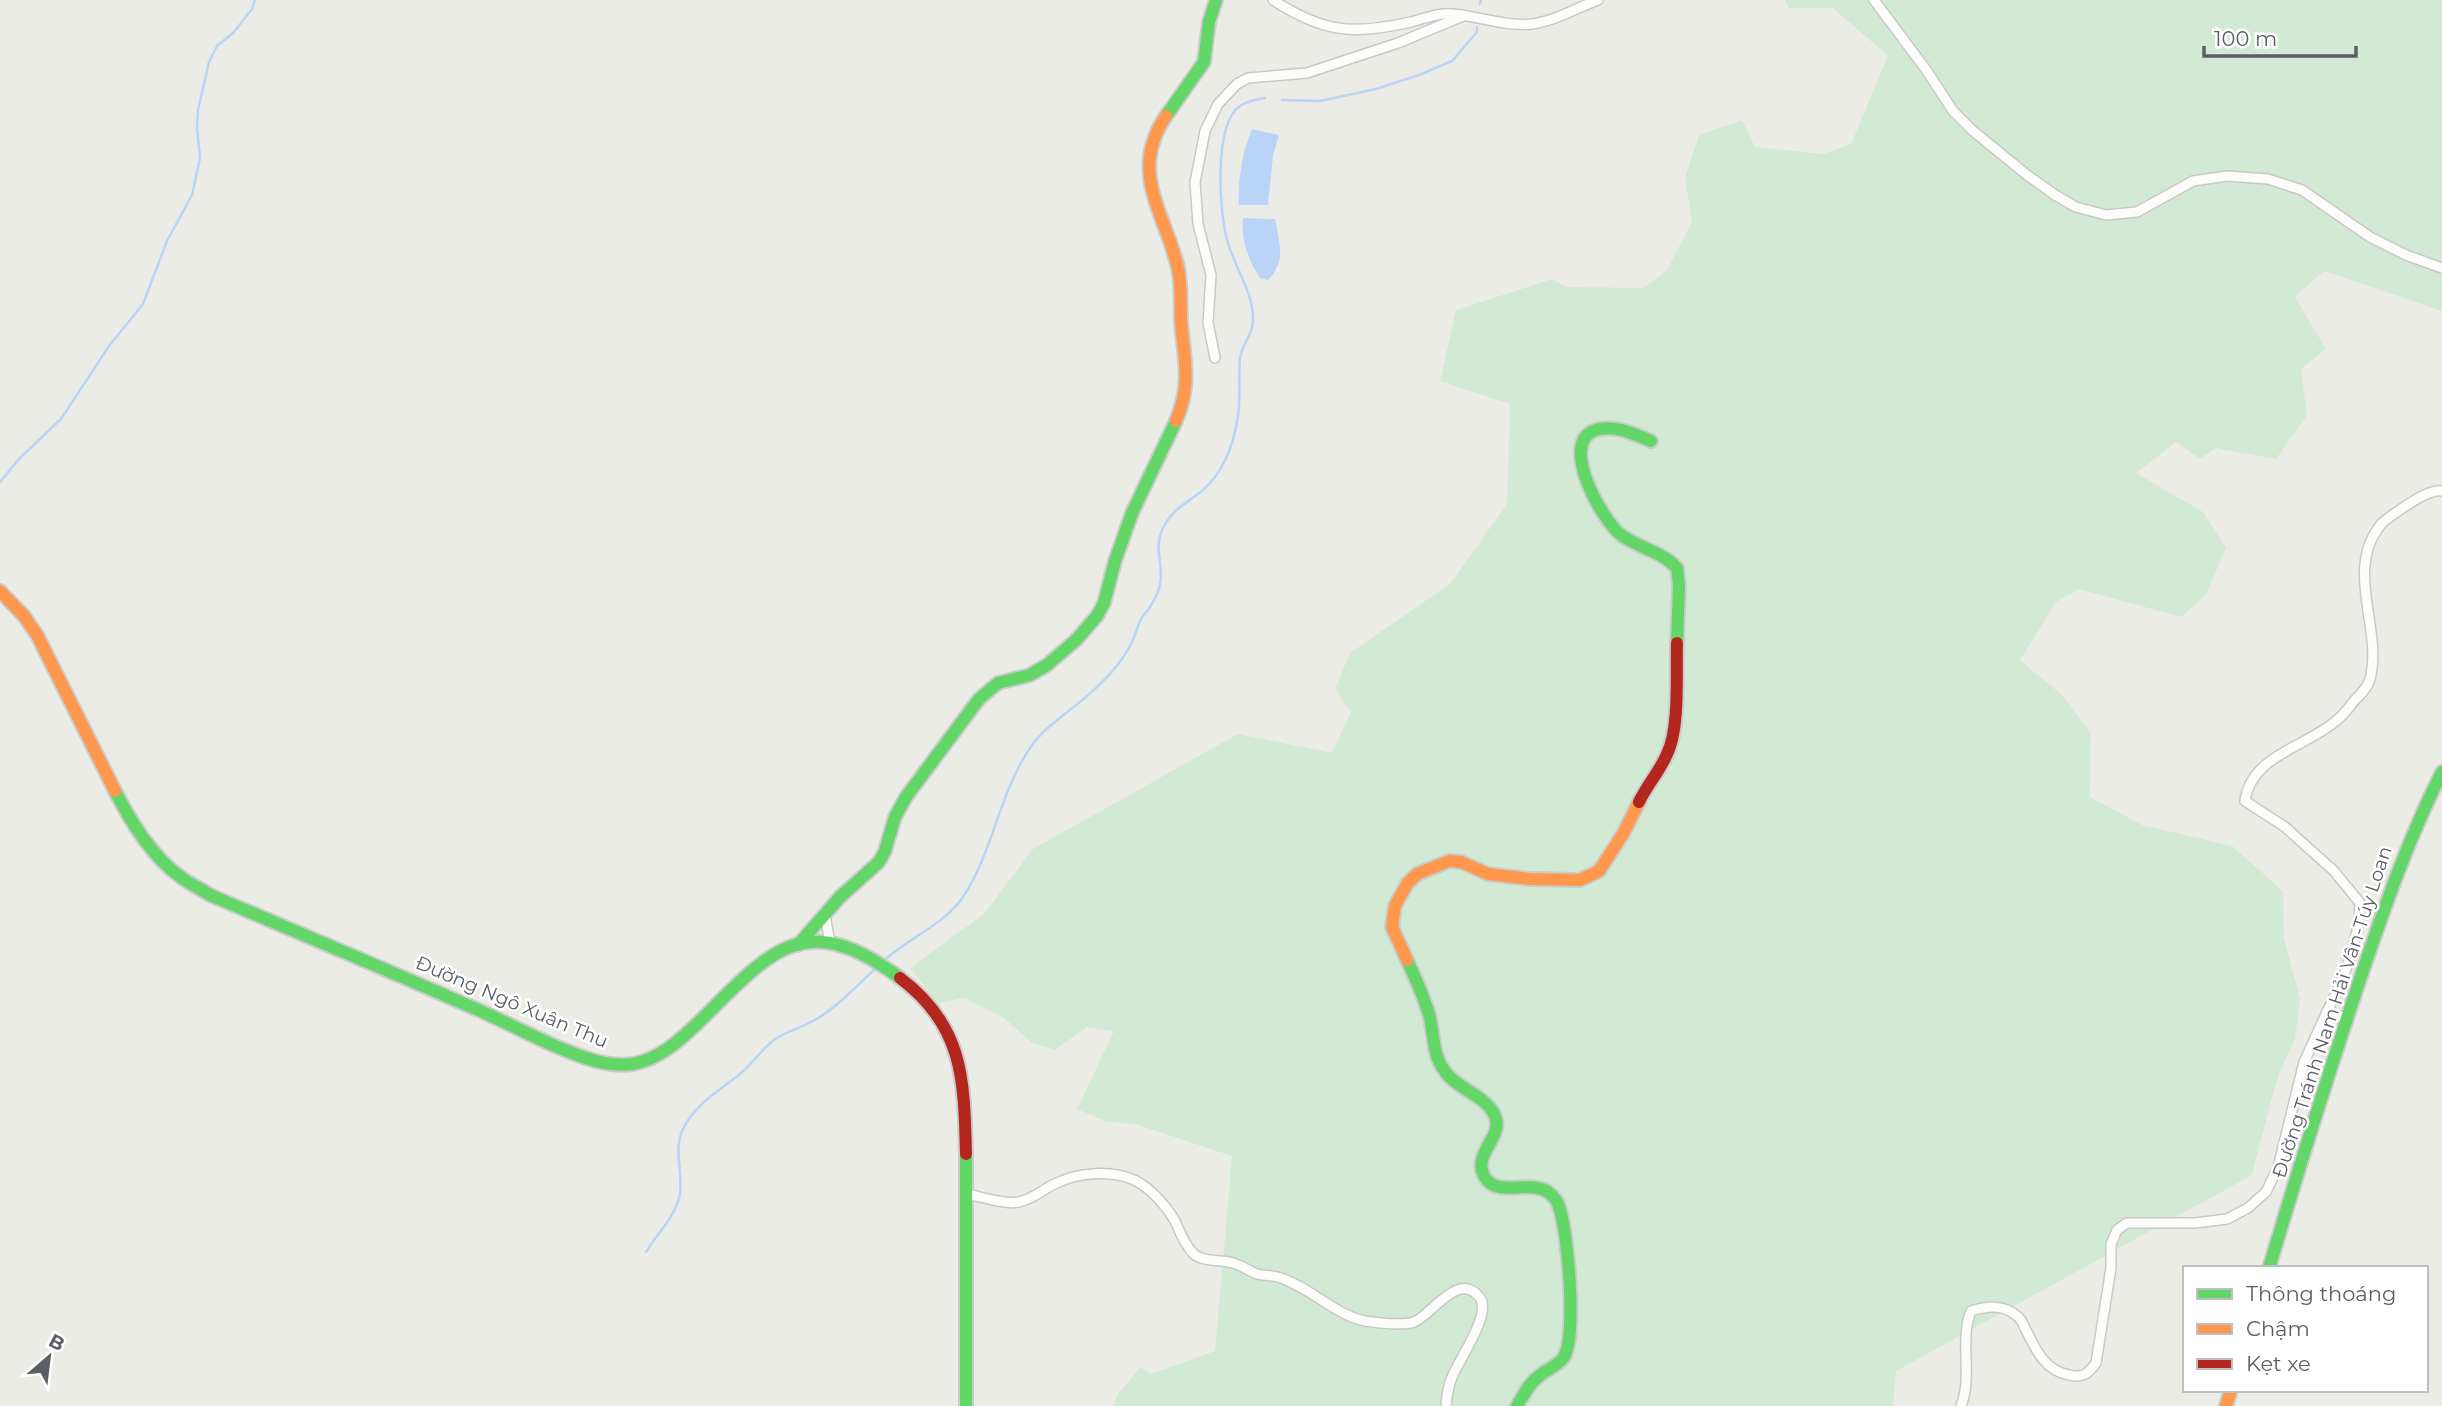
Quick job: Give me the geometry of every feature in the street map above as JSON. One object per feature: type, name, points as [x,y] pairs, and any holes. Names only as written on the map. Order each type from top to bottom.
[{"type":"main road","points":[[798,945],[852,886],[879,862],[895,817],[906,797],[979,699],[1000,681],[1030,675],[1050,663],[1097,616],[1108,594],[1115,562],[1134,510],[1173,426],[1186,391],[1188,366],[1181,319],[1181,283],[1149,180],[1147,156],[1166,116],[1202,65],[1216,0]]},
{"type":"main road","points":[[1517,1406],[1534,1380],[1566,1353],[1570,1314],[1561,1213],[1553,1196],[1546,1190],[1535,1187],[1502,1188],[1493,1186],[1486,1180],[1481,1160],[1497,1124],[1495,1115],[1450,1079],[1442,1069],[1424,1000],[1392,927],[1391,918],[1400,894],[1417,874],[1450,861],[1461,862],[1488,874],[1530,879],[1580,880],[1599,871],[1667,755],[1674,727],[1679,585],[1677,568],[1662,555],[1631,541],[1614,528],[1604,515],[1579,460],[1580,447],[1592,430],[1622,430],[1651,441]]},
{"type":"main road","name":"Đường Ngô Xuân Thu","points":[[0,591],[24,616],[37,635],[124,808],[149,846],[180,877],[210,895],[564,1048],[612,1064],[632,1064],[653,1059],[690,1030],[744,975],[776,951],[798,945],[842,944],[866,954],[905,981],[942,1020],[961,1067],[967,1194],[966,1406]]},
{"type":"main road","name":"Đường Tránh Nam Hải Vân-Túy Loan","points":[[2270,1266],[2346,1018],[2399,867],[2442,772]]},
{"type":"street","points":[[1273,0],[1297,15],[1325,26],[1349,31],[1384,28],[1451,13],[1531,24],[1560,16],[1598,0]]},
{"type":"street","points":[[1874,0],[1953,111],[1972,131],[2036,181],[2076,207],[2106,215],[2137,212],[2193,181],[2227,176],[2268,179],[2302,190],[2370,237],[2406,256],[2442,268]]},
{"type":"street","points":[[1215,358],[1208,323],[1211,275],[1198,224],[1195,182],[1205,131],[1218,104],[1237,84],[1248,78],[1307,73],[1398,43],[1463,16]]},
{"type":"street","points":[[1961,1406],[1967,1392],[1965,1325],[1971,1311],[1997,1306],[2004,1308],[2020,1317],[2046,1364],[2065,1374],[2079,1377],[2088,1374],[2096,1363],[2111,1268],[2111,1244],[2117,1230],[2127,1223],[2195,1223],[2228,1219],[2248,1208],[2266,1192],[2278,1167],[2304,1062],[2338,991],[2356,939],[2360,903],[2334,871],[2285,827],[2245,801],[2246,789],[2254,775],[2269,763],[2337,721],[2365,690],[2370,680],[2373,660],[2364,573],[2370,542],[2379,526],[2409,504],[2437,490],[2442,491]]},
{"type":"street","points":[[825,915],[830,943]]},
{"type":"street","points":[[2328,1012],[2346,1018]]},
{"type":"street","points":[[967,1194],[1017,1203],[1059,1182],[1081,1176],[1101,1174],[1129,1178],[1145,1187],[1159,1201],[1172,1217],[1185,1243],[1198,1258],[1234,1263],[1261,1275],[1276,1276],[1299,1286],[1354,1320],[1415,1322],[1452,1292],[1471,1290],[1480,1297],[1481,1312],[1469,1345],[1448,1386],[1446,1406]]},
{"type":"green space","points":[[1785,0],[2442,0],[2442,311],[2324,271],[2295,297],[2326,349],[2301,369],[2307,415],[2276,459],[2216,448],[2200,459],[2176,442],[2136,473],[2203,512],[2226,548],[2206,595],[2181,617],[2079,589],[2056,602],[2020,660],[2063,696],[2091,734],[2090,797],[2142,825],[2232,846],[2283,891],[2284,938],[2300,999],[2295,1039],[2273,1093],[2252,1175],[1896,1371],[1893,1406],[1114,1406],[1117,1395],[1141,1367],[1151,1374],[1215,1351],[1232,1156],[1138,1125],[1105,1121],[1077,1109],[1114,1031],[1087,1027],[1055,1050],[1032,1043],[1004,1018],[964,998],[938,1003],[910,968],[984,914],[1033,849],[1238,734],[1332,753],[1351,712],[1335,689],[1350,653],[1450,584],[1507,504],[1510,404],[1440,381],[1456,310],[1552,279],[1566,287],[1643,288],[1667,270],[1692,222],[1685,178],[1699,135],[1742,120],[1755,147],[1823,154],[1851,144],[1888,56],[1833,8],[1789,8]]},
{"type":"water","points":[[1252,129],[1279,135],[1273,156],[1268,205],[1239,205],[1241,166]]},
{"type":"water","points":[[1243,218],[1275,219],[1280,258],[1268,280],[1260,278],[1252,265],[1244,242]]},
{"type":"waterway","points":[[0,482],[19,459],[61,419],[109,346],[143,304],[167,241],[192,195],[200,158],[198,110],[209,62],[217,46],[234,32],[252,9],[255,0]]},
{"type":"waterway","points":[[1480,4],[1481,0]]},
{"type":"waterway","points":[[1282,100],[1320,101],[1376,89],[1419,75],[1452,61],[1477,32],[1477,27]]},
{"type":"waterway","points":[[887,958],[949,913],[965,894],[983,858],[1021,762],[1039,736],[1091,693],[1113,671],[1124,655],[1158,591],[1161,581],[1159,546],[1164,526],[1176,510],[1210,483],[1227,457],[1238,416],[1240,358],[1252,329],[1253,318],[1250,299],[1225,230],[1220,171],[1222,150],[1231,116],[1243,104],[1265,98]]},
{"type":"waterway","points":[[646,1252],[671,1217],[678,1201],[681,1185],[678,1153],[680,1137],[694,1112],[744,1070],[774,1040],[825,1013],[874,970]]},
{"type":"traffic: fast","points":[[1166,116],[1204,62],[1209,22],[1216,0]]},
{"type":"traffic: fast","points":[[798,945],[840,897],[879,862],[895,817],[906,797],[979,699],[998,683],[1030,675],[1047,665],[1076,640],[1097,616],[1104,603],[1132,513],[1176,421]]},
{"type":"traffic: fast","points":[[1651,441],[1615,429],[1593,431],[1584,439],[1581,451],[1582,467],[1595,499],[1613,527],[1621,535],[1671,562],[1677,568],[1677,643]]},
{"type":"traffic: fast","points":[[2270,1266],[2378,927],[2407,848],[2442,772]]},
{"type":"traffic: fast","points":[[115,791],[135,827],[161,860],[182,878],[210,895],[484,1012],[556,1047],[597,1061],[633,1064],[661,1053],[684,1035],[747,975],[768,958],[790,947],[812,942],[838,945],[866,956],[900,978]]},
{"type":"traffic: fast","points":[[1407,960],[1429,1014],[1440,1064],[1449,1077],[1485,1103],[1495,1116],[1495,1131],[1482,1160],[1484,1176],[1497,1186],[1532,1187],[1548,1192],[1557,1202],[1562,1216],[1570,1281],[1568,1345],[1562,1360],[1535,1379],[1517,1406]]},
{"type":"traffic: fast","points":[[966,1154],[966,1406]]},
{"type":"traffic: slow","points":[[1166,116],[1155,136],[1150,156],[1150,174],[1158,211],[1172,248],[1180,281],[1185,383],[1176,421]]},
{"type":"traffic: slow","points":[[0,591],[24,616],[37,635],[115,791]]},
{"type":"traffic: slow","points":[[1407,960],[1392,927],[1395,906],[1407,884],[1417,874],[1449,861],[1461,862],[1488,874],[1530,879],[1580,880],[1599,871],[1623,834],[1639,802]]},
{"type":"traffic: slow","points":[[2226,1406],[2230,1392]]},
{"type":"traffic: jam","points":[[1639,802],[1671,743],[1676,715],[1677,643]]},
{"type":"traffic: jam","points":[[900,978],[921,996],[937,1015],[956,1056],[964,1102],[966,1154]]}]
